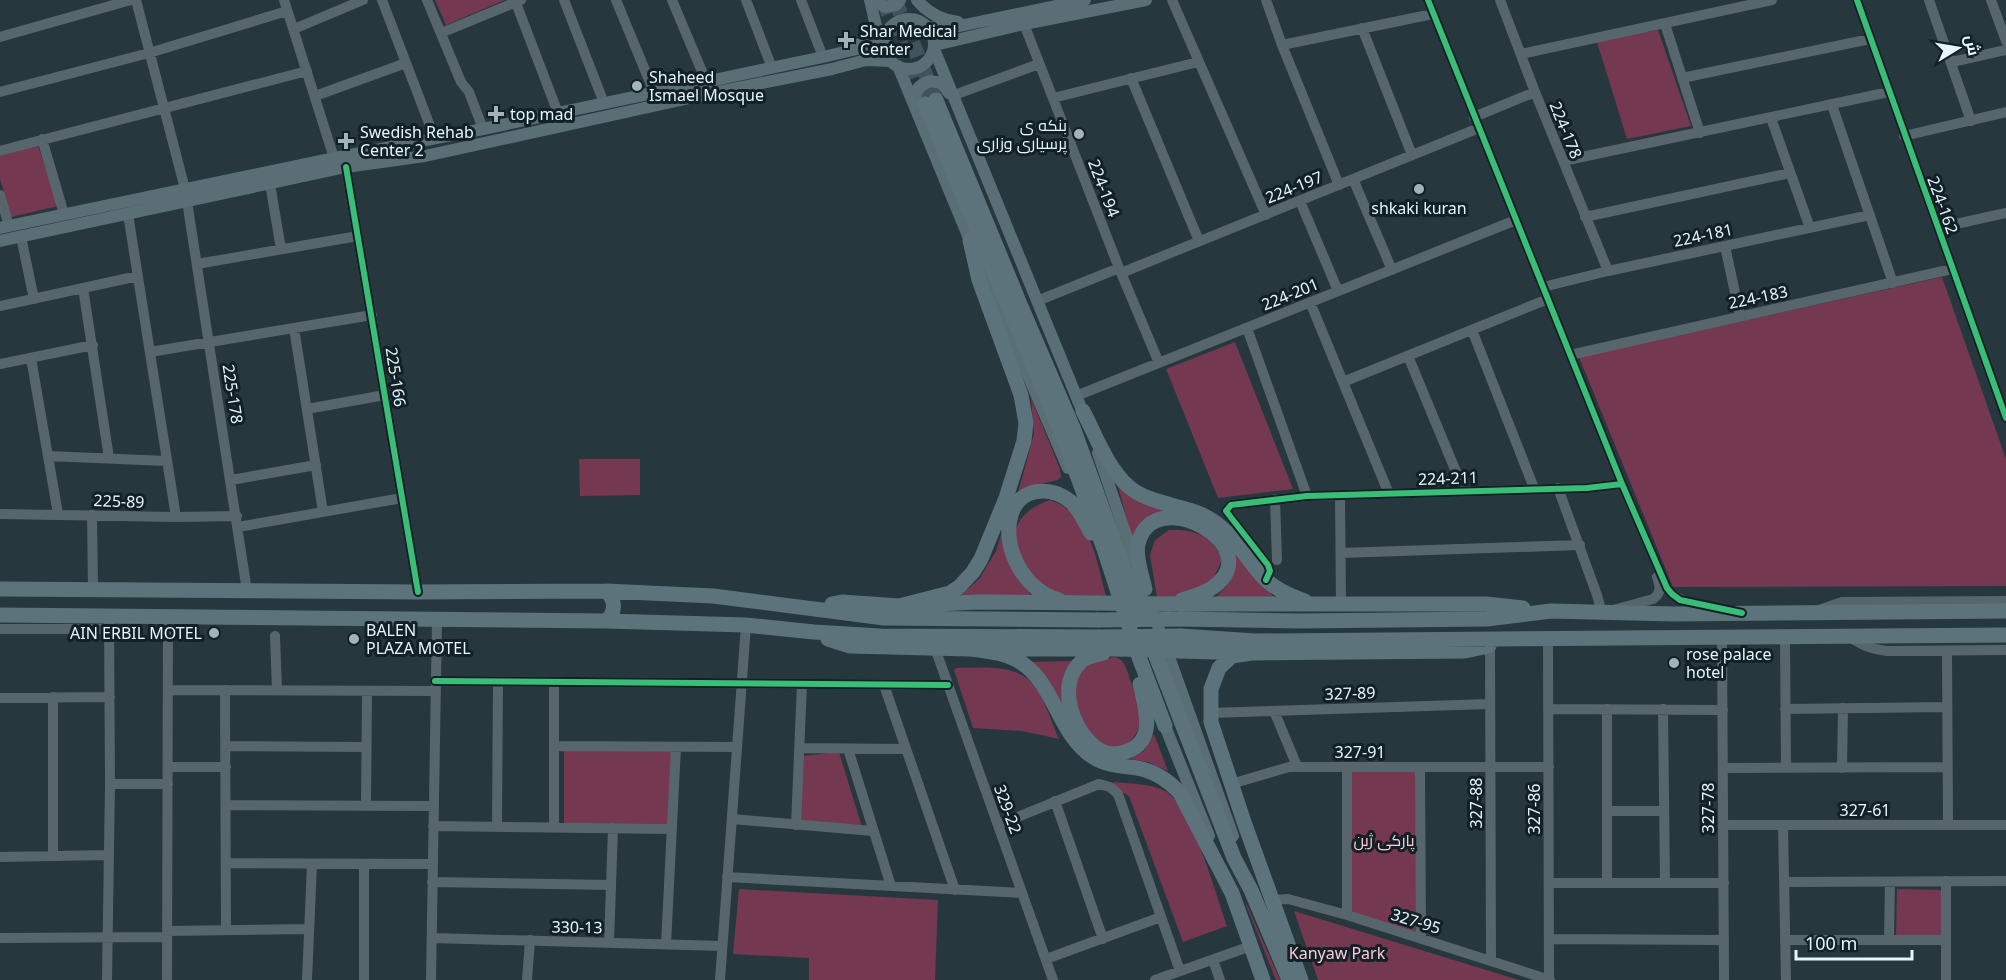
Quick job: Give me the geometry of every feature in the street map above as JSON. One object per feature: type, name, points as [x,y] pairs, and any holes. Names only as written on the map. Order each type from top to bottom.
[{"type":"highway","points":[[925,104],[1065,442],[1112,573]]},
{"type":"highway","points":[[925,104],[1020,304],[1074,430],[1156,661],[1234,858],[1251,890],[1289,980]]},
{"type":"highway","points":[[899,606],[950,593],[973,572],[981,559],[1006,498],[1024,441],[1026,423],[1021,395],[980,280],[970,240]]},
{"type":"highway","points":[[1083,411],[1108,459],[1129,487],[1146,497],[1194,511],[1216,522],[1238,543],[1266,580],[1289,595],[1317,604]]},
{"type":"highway","points":[[1074,603],[1054,599],[1041,593],[1030,584],[1021,572],[1012,550],[1009,529],[1011,514],[1022,498],[1033,492],[1046,490],[1061,495],[1071,502],[1078,510],[1112,573],[1131,588]]},
{"type":"highway","points":[[1121,649],[1086,658],[1079,664],[1069,680],[1069,698],[1078,724],[1090,743],[1104,752],[1116,754],[1131,749],[1139,742],[1146,731],[1148,716],[1140,682],[1131,588],[1138,548],[1147,528],[1156,521],[1173,518],[1192,522],[1210,530],[1220,539],[1226,549],[1228,562],[1219,582],[1206,591],[1169,604]]},
{"type":"highway","points":[[0,589],[606,591],[713,596],[884,618],[1299,621],[1487,619],[1551,611]]},
{"type":"highway","points":[[293,591],[294,618]]},
{"type":"highway","points":[[606,591],[613,600],[614,606],[613,612],[606,621]]},
{"type":"highway","points":[[819,609],[842,602],[899,606],[978,602],[1486,604],[1551,611],[1602,613],[2006,611]]},
{"type":"highway","points":[[1916,635],[1961,626],[1966,617],[1964,611]]},
{"type":"highway","points":[[0,615],[109,622],[168,616],[606,621],[746,625],[880,636],[1099,637],[1181,643],[1251,653],[1465,651],[1516,639]]},
{"type":"highway","points":[[814,632],[850,646],[970,649],[1121,649],[1181,643],[1255,641],[2006,635]]},
{"type":"highway","points":[[970,649],[1007,656],[1029,668],[1047,690],[1074,739],[1091,756],[1107,764],[1154,772],[1174,786],[1185,800],[1232,893],[1263,980]]},
{"type":"highway","points":[[1251,653],[1232,657],[1220,668],[1211,689],[1211,722],[1301,980]]},
{"type":"highway","points":[[1139,657],[1165,726]]},
{"type":"main road","points":[[844,51],[870,39],[875,31],[872,0]]},
{"type":"main road","points":[[872,0],[885,7],[896,4],[900,0]]},
{"type":"main road","points":[[872,0],[885,38],[885,51],[906,84]]},
{"type":"main road","points":[[915,0],[927,11],[943,19],[958,22],[983,21]]},
{"type":"main road","points":[[915,0],[926,25],[933,34],[934,47],[1083,411],[1131,588]]},
{"type":"main road","points":[[4,227],[128,214],[186,195],[270,184],[346,167],[425,156],[654,92],[844,51],[885,38],[892,26],[899,20],[913,19],[926,25],[950,28],[1057,3],[1086,0]]},
{"type":"main road","points":[[0,241],[21,237],[57,220],[186,195],[334,158],[558,113],[832,69],[867,60],[894,63],[910,69],[922,66],[931,57],[934,47],[950,40],[1146,0]]},
{"type":"main road","points":[[950,40],[946,59],[957,99]]},
{"type":"main road","points":[[832,69],[884,67],[894,71],[925,104]]},
{"type":"main road","points":[[957,99],[937,81],[921,85],[916,91],[925,104],[970,240],[1104,549]]},
{"type":"main road","points":[[1165,726],[1232,893]]},
{"type":"street","points":[[0,37],[131,0]]},
{"type":"street","name":"225-178","points":[[136,0],[186,195],[247,591]]},
{"type":"street","points":[[284,0],[334,158]]},
{"type":"street","points":[[294,29],[363,0]]},
{"type":"street","points":[[382,0],[435,139]]},
{"type":"street","points":[[427,0],[464,88],[469,92],[483,129]]},
{"type":"street","points":[[564,0],[613,105]]},
{"type":"street","points":[[616,0],[654,92]]},
{"type":"street","points":[[672,0],[706,81]]},
{"type":"street","points":[[746,0],[772,68]]},
{"type":"street","points":[[801,0],[823,57]]},
{"type":"street","points":[[1172,0],[1266,215]]},
{"type":"street","points":[[1266,0],[1339,185]]},
{"type":"street","points":[[1428,0],[1622,484],[1667,588],[1676,598],[1742,613]]},
{"type":"street","name":"224-178","points":[[1500,0],[1608,271]]},
{"type":"street","points":[[1521,54],[1665,24],[1734,4],[1772,0]]},
{"type":"street","name":"224-162","points":[[1857,0],[1952,269],[2000,386],[2006,418]]},
{"type":"street","points":[[1929,0],[1971,121]]},
{"type":"street","points":[[1991,0],[2006,41]]},
{"type":"street","points":[[441,33],[519,1],[558,113]]},
{"type":"street","points":[[0,92],[149,53],[287,11]]},
{"type":"street","points":[[1282,45],[1433,14]]},
{"type":"street","name":"224-194","points":[[1024,24],[1120,270],[1159,363]]},
{"type":"street","points":[[1665,24],[1700,133]]},
{"type":"street","points":[[1362,28],[1412,155]]},
{"type":"street","points":[[1682,78],[1870,39]]},
{"type":"street","points":[[1952,62],[2006,50]]},
{"type":"street","points":[[1053,98],[1198,62]]},
{"type":"street","points":[[315,96],[406,63]]},
{"type":"street","points":[[957,99],[1039,64]]},
{"type":"street","points":[[0,151],[307,70]]},
{"type":"street","points":[[1131,78],[1200,241]]},
{"type":"street","points":[[1474,117],[1535,92]]},
{"type":"street","points":[[1563,161],[1889,92]]},
{"type":"street","points":[[1832,105],[1893,283]]},
{"type":"street","points":[[1904,136],[2006,112]]},
{"type":"street","points":[[1771,118],[1810,228]]},
{"type":"street","name":"224-197","points":[[1037,301],[1200,241],[1479,128]]},
{"type":"street","points":[[42,140],[57,220]]},
{"type":"street","name":"225-166","points":[[346,167],[418,592]]},
{"type":"street","points":[[1585,217],[1790,173]]},
{"type":"street","points":[[1353,179],[1392,270]]},
{"type":"street","points":[[270,184],[281,249]]},
{"type":"street","points":[[0,195],[4,227]]},
{"type":"street","points":[[1300,201],[1338,291]]},
{"type":"street","points":[[128,214],[176,517]]},
{"type":"street","name":"224-181","points":[[1543,287],[1870,215]]},
{"type":"street","points":[[1938,228],[2005,217]]},
{"type":"street","name":"224-201","points":[[1076,396],[1516,220]]},
{"type":"street","points":[[197,264],[358,236]]},
{"type":"street","points":[[21,237],[34,298]]},
{"type":"street","points":[[1725,246],[1740,316]]},
{"type":"street","name":"224-183","points":[[1570,355],[1952,269]]},
{"type":"street","points":[[0,306],[138,276]]},
{"type":"street","points":[[83,288],[109,458]]},
{"type":"street","points":[[1343,382],[1548,299]]},
{"type":"street","points":[[1310,302],[1389,494]]},
{"type":"street","points":[[150,352],[372,315]]},
{"type":"street","points":[[294,328],[323,512]]},
{"type":"street","points":[[1247,328],[1307,496]]},
{"type":"street","points":[[1472,330],[1534,488]]},
{"type":"street","points":[[0,364],[93,345]]},
{"type":"street","points":[[1408,356],[1464,491]]},
{"type":"street","points":[[31,358],[58,514]]},
{"type":"street","points":[[307,409],[385,395]]},
{"type":"street","points":[[48,456],[167,460]]},
{"type":"street","points":[[231,480],[316,465]]},
{"type":"street","name":"224-211","points":[[1266,580],[1270,571],[1268,565],[1226,511],[1231,505],[1307,496],[1599,487],[1622,484]]},
{"type":"street","points":[[1558,488],[1580,545],[1602,613],[1651,600],[1657,595],[1660,585],[1646,542]]},
{"type":"street","points":[[1340,495],[1341,604]]},
{"type":"street","name":"225-89","points":[[0,514],[176,517],[237,521],[323,512],[402,498]]},
{"type":"street","points":[[1275,499],[1277,560]]},
{"type":"street","points":[[93,515],[93,589]]},
{"type":"street","points":[[1341,554],[1580,545]]},
{"type":"street","points":[[1811,612],[1842,602],[2006,601]]},
{"type":"street","points":[[167,980],[168,616]]},
{"type":"street","points":[[431,980],[437,620]]},
{"type":"street","points":[[0,629],[109,622],[110,784],[107,980]]},
{"type":"street","points":[[720,980],[746,625]]},
{"type":"street","points":[[276,636],[277,690]]},
{"type":"street","name":"327-78","points":[[1722,636],[1724,980]]},
{"type":"street","points":[[1785,636],[1786,768]]},
{"type":"street","points":[[1848,636],[1859,644],[1887,651],[2006,650]]},
{"type":"street","name":"327-86","points":[[1548,638],[1549,980]]},
{"type":"street","name":"327-88","points":[[1490,646],[1491,960]]},
{"type":"street","name":"329-22","points":[[935,648],[1053,980]]},
{"type":"street","points":[[1947,651],[1948,825]]},
{"type":"street","points":[[168,690],[367,691],[498,681],[948,685]]},
{"type":"street","points":[[497,826],[498,681]]},
{"type":"street","points":[[554,682],[554,827]]},
{"type":"street","points":[[796,825],[802,684]]},
{"type":"street","points":[[884,685],[955,890]]},
{"type":"street","points":[[225,690],[226,930]]},
{"type":"street","points":[[366,806],[367,691]]},
{"type":"street","points":[[53,697],[53,856]]},
{"type":"street","points":[[0,698],[110,697]]},
{"type":"street","name":"327-89","points":[[1210,713],[1490,704]]},
{"type":"street","points":[[1785,709],[1947,707]]},
{"type":"street","points":[[1842,708],[1842,768]]},
{"type":"street","points":[[1548,709],[1723,710]]},
{"type":"street","points":[[1607,709],[1607,883]]},
{"type":"street","points":[[1663,709],[1665,883]]},
{"type":"street","points":[[1274,711],[1297,766]]},
{"type":"street","points":[[225,746],[366,747]]},
{"type":"street","points":[[554,746],[737,747]]},
{"type":"street","points":[[666,944],[676,747]]},
{"type":"street","points":[[799,748],[906,749]]},
{"type":"street","points":[[848,749],[891,886]]},
{"type":"street","name":"327-91","points":[[1232,784],[1297,766],[1549,767]]},
{"type":"street","points":[[168,767],[226,767]]},
{"type":"street","points":[[1347,767],[1347,915]]},
{"type":"street","points":[[1420,767],[1421,939]]},
{"type":"street","points":[[1723,768],[1947,767]]},
{"type":"street","points":[[110,784],[168,784]]},
{"type":"street","points":[[998,825],[1099,784],[1110,787],[1118,794],[1180,971]]},
{"type":"street","points":[[1055,801],[1103,939]]},
{"type":"street","points":[[226,805],[433,806]]},
{"type":"street","points":[[1607,812],[1664,811]]},
{"type":"street","points":[[732,819],[873,831]]},
{"type":"street","name":"327-61","points":[[1723,825],[2006,825]]},
{"type":"street","points":[[1783,825],[1786,980]]},
{"type":"street","points":[[433,826],[672,829]]},
{"type":"street","points":[[609,943],[613,828]]},
{"type":"street","points":[[0,857],[109,855]]},
{"type":"street","points":[[226,863],[433,864]]},
{"type":"street","points":[[307,980],[312,864]]},
{"type":"street","points":[[364,864],[364,980]]},
{"type":"street","points":[[728,877],[1022,893]]},
{"type":"street","points":[[1946,881],[1946,980]]},
{"type":"street","points":[[1784,882],[2006,881]]},
{"type":"street","points":[[432,882],[611,885]]},
{"type":"street","points":[[1549,882],[1724,883]]},
{"type":"street","points":[[1889,940],[1890,882]]},
{"type":"street","name":"327-95","points":[[1272,900],[1288,899],[1347,915],[1549,980]]},
{"type":"street","points":[[1046,959],[1161,917]]},
{"type":"street","points":[[0,938],[108,937],[226,930],[309,929]]},
{"type":"street","name":"330-13","points":[[432,938],[722,946]]},
{"type":"street","points":[[1549,939],[1724,940]]},
{"type":"street","points":[[527,980],[530,940]]},
{"type":"street","points":[[1785,940],[1946,940]]},
{"type":"street","points":[[1155,980],[1251,946]]},
{"type":"street","points":[[1213,960],[1220,980]]},
{"type":"green space","points":[[435,0],[505,0],[446,25]]},
{"type":"green space","points":[[1658,30],[1691,126],[1627,139],[1597,42]]},
{"type":"green space","points":[[38,146],[58,206],[11,217],[0,179],[0,156]]},
{"type":"green space","points":[[1942,277],[2006,459],[2006,586],[1673,587],[1579,357]]},
{"type":"green space","points":[[1235,342],[1293,489],[1218,498],[1166,369]]},
{"type":"green space","points":[[1031,398],[1060,469],[1061,477],[1058,480],[1036,485],[1016,500],[1034,434]]},
{"type":"green space","points":[[579,459],[640,459],[640,495],[580,496]]},
{"type":"green space","points":[[1117,483],[1169,509],[1133,541]]},
{"type":"green space","points":[[1050,500],[1075,516],[1090,539],[1106,596],[1060,595],[1042,587],[1030,574],[1016,545],[1015,532],[1021,519],[1031,509]]},
{"type":"green space","points":[[1004,525],[1012,562],[1032,597],[959,597],[980,578],[996,551]]},
{"type":"green space","points":[[1169,530],[1202,535],[1218,551],[1222,560],[1213,579],[1180,598],[1157,598],[1150,555],[1155,540]]},
{"type":"green space","points":[[1232,549],[1277,600],[1215,598],[1230,582],[1234,571]]},
{"type":"green space","points":[[1115,657],[1126,667],[1137,700],[1140,718],[1137,732],[1129,742],[1110,747],[1098,741],[1085,726],[1076,702],[1075,692],[1079,676],[1089,665]]},
{"type":"green space","points":[[1076,661],[1066,710],[1030,662]]},
{"type":"green space","points":[[956,668],[999,668],[1010,670],[1028,679],[1039,692],[1059,739],[1022,731],[973,728],[954,670]]},
{"type":"green space","points":[[1154,734],[1168,771],[1148,762],[1130,759],[1144,751]]},
{"type":"green space","points":[[564,747],[674,749],[670,824],[564,823]]},
{"type":"green space","points":[[839,752],[862,827],[798,822],[802,756]]},
{"type":"green space","name":"پارکی ژین","points":[[1349,769],[1417,769],[1419,934],[1350,912]]},
{"type":"green space","points":[[1114,782],[1153,786],[1165,791],[1175,800],[1194,832],[1227,926],[1183,942],[1129,796],[1113,787]]},
{"type":"green space","points":[[739,889],[938,900],[935,980],[809,980],[809,958],[733,954]]},
{"type":"green space","points":[[1897,889],[1946,890],[1944,937],[1896,935]]},
{"type":"green space","points":[[1247,905],[1280,980],[1276,980]]},
{"type":"green space","name":"Kanyaw Park","points":[[1294,911],[1519,980],[1318,980]]},
{"type":"tunnel","points":[[883,0],[923,100]]},
{"type":"tunnel","points":[[895,0],[936,100]]},
{"type":"cycle path","points":[[1428,0],[1622,484],[1667,588],[1680,600],[1742,613]]},
{"type":"cycle path","points":[[1857,0],[2006,418]]},
{"type":"cycle path","points":[[346,167],[418,592]]},
{"type":"cycle path","points":[[1266,580],[1270,571],[1268,565],[1226,511],[1231,505],[1307,496],[1587,488],[1622,484]]},
{"type":"cycle path","points":[[435,681],[948,685]]},
{"type":"place","name":"Shar Medical Center","points":[[846,40]]},
{"type":"place","name":"Shaheed Ismael Mosque","points":[[637,86]]},
{"type":"place","name":"top mad","points":[[496,114]]},
{"type":"place","name":"بنكه ى پرسيارى وزارى","points":[[1079,134]]},
{"type":"place","name":"Swedish Rehab Center 2","points":[[346,141]]},
{"type":"place","name":"shkaki kuran","points":[[1419,189]]},
{"type":"place","name":"AIN ERBIL MOTEL","points":[[214,633]]},
{"type":"place","name":"BALEN PLAZA MOTEL","points":[[354,639]]},
{"type":"place","name":"rose palace hotel","points":[[1674,663]]}]
